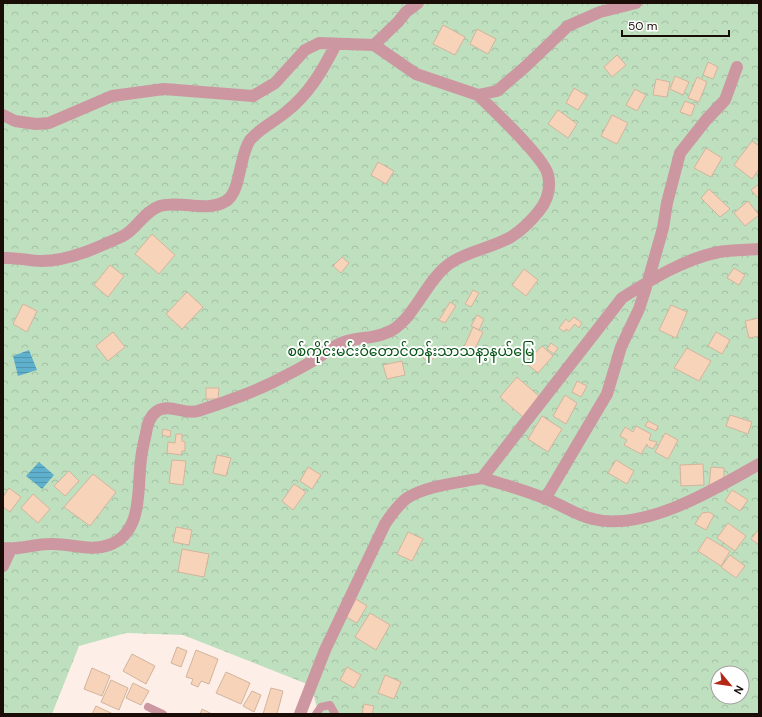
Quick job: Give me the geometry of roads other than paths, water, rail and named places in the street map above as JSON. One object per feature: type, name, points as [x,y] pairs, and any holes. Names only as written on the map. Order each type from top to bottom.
[{"type":"street","points":[[374,46],[406,12],[418,3]]},
{"type":"street","points":[[478,95],[496,90],[526,67],[568,26],[600,12],[636,3]]},
{"type":"street","points":[[3,115],[15,121],[36,124],[49,123],[112,96],[164,89],[253,96],[275,83],[306,50],[319,43],[374,46],[416,74],[478,95],[543,163],[548,174],[549,189],[544,205],[530,223],[511,237],[467,253],[449,264],[434,278],[401,324],[387,333],[348,340],[336,345],[319,357],[248,394],[194,412],[166,407],[156,412],[148,422],[140,460],[139,500],[132,524],[120,539],[108,545],[92,549],[69,544],[47,544],[27,548],[7,548],[3,566]]},
{"type":"street","points":[[3,258],[55,260],[83,252],[125,235],[152,209],[162,206],[186,204],[205,207],[227,201],[234,192],[243,158],[250,141],[262,129],[285,113],[300,99],[324,67],[336,44]]},
{"type":"street","points":[[545,499],[607,394],[621,347],[639,309],[648,281],[663,228],[667,203],[678,159],[706,120],[726,100],[737,67]]},
{"type":"street","points":[[482,478],[622,298],[648,281],[681,264],[719,252],[759,250]]},
{"type":"street","points":[[300,714],[332,636],[384,524],[406,499],[421,491],[482,478],[545,499],[592,519],[606,521],[627,520],[660,513],[705,494],[759,464]]},
{"type":"lane","points":[[316,714],[321,707],[330,705],[335,714]]},
{"type":"lane","points":[[148,706],[163,714]]},
{"type":"water","points":[[29,350],[37,370],[18,376],[13,356]]},
{"type":"water","points":[[39,462],[54,475],[42,489],[26,476]]},
{"type":"park label","name":"စစ်ကိုင်းမင်းဝံတောင်တန်းသာသနာ့နယ်မြေ","points":[[411,351]]}]
